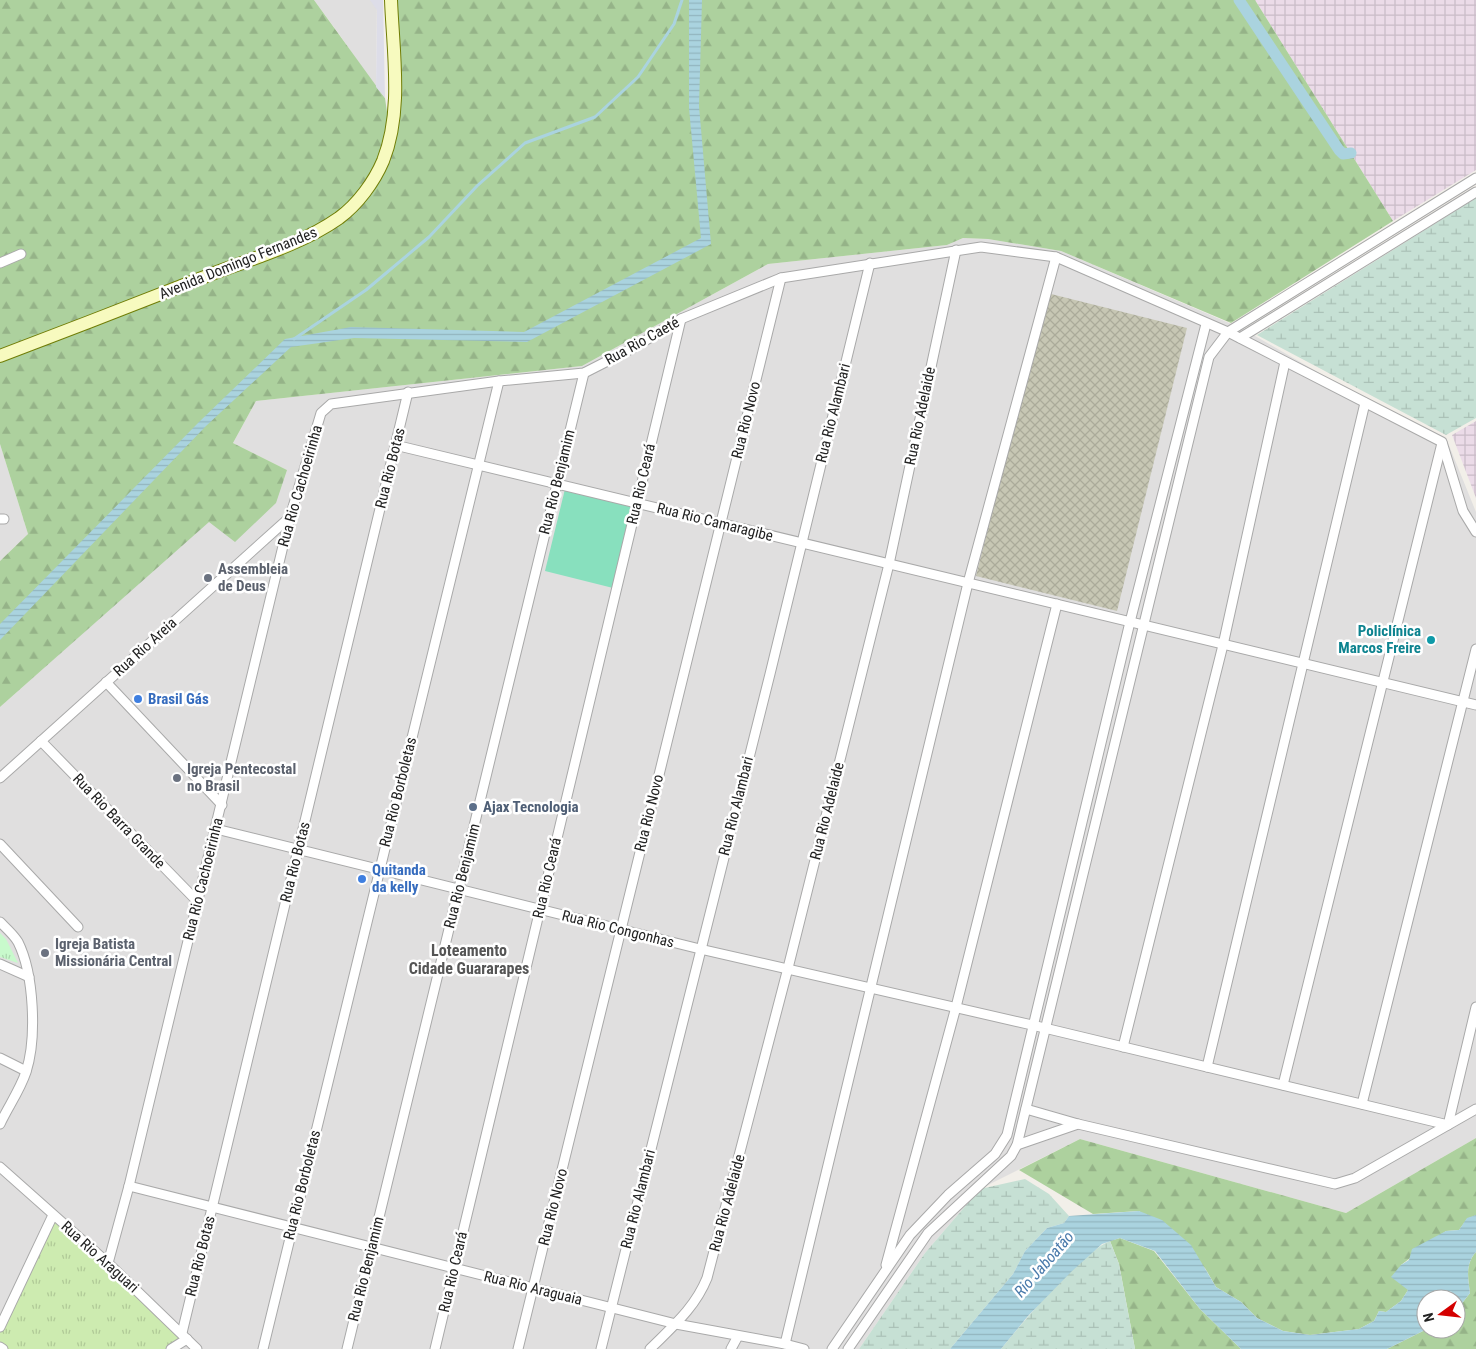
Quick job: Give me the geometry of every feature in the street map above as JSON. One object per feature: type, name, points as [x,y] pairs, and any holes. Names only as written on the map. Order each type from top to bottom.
[{"type":"main road","name":"Avenida Domingo Fernandes","points":[[0,356],[266,254],[316,232],[341,216],[358,200],[375,177],[390,136],[394,102],[391,0]]},
{"type":"street","points":[[848,1349],[928,1233],[1011,1156],[1017,1145],[1209,356],[1228,332],[1476,178]]},
{"type":"street","points":[[1240,338],[1476,192]]},
{"type":"street","name":"Rua Rio Caeté","points":[[324,409],[331,404],[408,392],[499,380],[584,373],[633,348],[680,319],[781,278],[981,247],[1056,256],[1206,324],[1228,332],[1442,442]]},
{"type":"street","name":"Rua Rio Adelaide","points":[[650,1349],[676,1324],[700,1295],[707,1278],[788,968],[889,564],[956,250]]},
{"type":"street","points":[[0,263],[21,254]]},
{"type":"street","points":[[785,1344],[968,583],[1056,256]]},
{"type":"street","name":"Rua Rio Alambari","points":[[601,1349],[870,263]]},
{"type":"street","name":"Rua Rio Novo","points":[[518,1349],[781,278]]},
{"type":"street","name":"Rua Rio Ceará","points":[[435,1349],[680,319]]},
{"type":"street","points":[[832,1349],[910,1235],[935,1208],[1002,1146],[1007,1135],[1130,622],[1206,324]]},
{"type":"street","points":[[1123,1047],[1223,645],[1285,362]]},
{"type":"street","name":"Rua Rio Benjamim","points":[[347,1349],[584,373]]},
{"type":"street","name":"Rua Rio Borboletas","points":[[262,1349],[499,380]]},
{"type":"street","name":"Rua Rio Botas","points":[[184,1336],[212,1207],[408,392]]},
{"type":"street","points":[[1207,1067],[1366,403]]},
{"type":"street","name":"Rua Rio Cachoeirinha","points":[[108,1263],[129,1186],[290,517],[321,413],[324,409]]},
{"type":"street","points":[[1442,442],[1463,511],[1476,532]]},
{"type":"street","points":[[1283,1085],[1442,442]]},
{"type":"street","name":"Rua Rio Camaragibe","points":[[395,445],[1476,706]]},
{"type":"street","name":"Rua Rio Areia","points":[[0,778],[290,517]]},
{"type":"street","points":[[884,1272],[956,1007],[1057,604]]},
{"type":"street","points":[[1362,1104],[1476,649]]},
{"type":"street","points":[[106,682],[222,804]]},
{"type":"street","name":"Rua Rio Barra Grande","points":[[41,741],[197,901]]},
{"type":"street","name":"Rua Rio Congonhas","points":[[216,829],[700,949],[956,1007],[1448,1125]]},
{"type":"street","points":[[0,844],[78,927]]},
{"type":"street","points":[[0,922],[17,940],[29,978],[33,1015],[26,1071],[0,1124]]},
{"type":"street","points":[[0,964],[29,978]]},
{"type":"street","points":[[1448,1125],[1476,1007]]},
{"type":"street","points":[[0,1058],[26,1071]]},
{"type":"street","points":[[1026,1109],[1078,1124],[1335,1184],[1355,1178],[1476,1109]]},
{"type":"street","points":[[1017,1145],[1078,1124]]},
{"type":"street","name":"Rua Rio Araguari","points":[[0,1167],[108,1263],[197,1349]]},
{"type":"street","name":"Rua Rio Araguaia","points":[[129,1186],[676,1324],[804,1349]]},
{"type":"street","points":[[0,1327],[53,1215]]},
{"type":"street","points":[[171,1349],[184,1336]]},
{"type":"street","points":[[730,1349],[738,1336]]},
{"type":"shaded area","points":[[314,0],[377,0],[376,87],[339,34]]},
{"type":"shaded area","points":[[370,0],[383,0],[385,98],[376,87],[377,10]]},
{"type":"shaded area","points":[[1255,0],[1476,0],[1476,170],[1393,221]]},
{"type":"shaded area","points":[[963,238],[988,239],[1061,251],[1243,329],[1340,385],[1446,438],[1476,512],[1476,1138],[1346,1213],[1080,1139],[980,1189],[925,1253],[859,1349],[0,1349],[0,707],[209,521],[287,470],[233,443],[256,401],[582,366],[768,264],[947,245]]},
{"type":"shaded area","points":[[1047,293],[1187,328],[1117,611],[976,576]]},
{"type":"shaded area","points":[[1476,421],[1476,498],[1452,435]]},
{"type":"shaded area","points":[[0,444],[28,534],[0,561]]},
{"type":"green space","points":[[0,0],[314,0],[385,98],[390,133],[391,0],[1255,0],[1393,221],[1231,323],[1061,251],[988,239],[963,238],[947,245],[768,264],[582,366],[256,401],[233,443],[287,470],[276,503],[235,542],[209,522],[0,707],[0,561],[28,534],[0,444]]},
{"type":"green space","points":[[1476,198],[1476,418],[1446,435],[1257,335]]},
{"type":"green space","points":[[565,489],[634,506],[613,588],[545,571]]},
{"type":"green space","points":[[0,933],[6,939],[18,963],[0,957]]},
{"type":"green space","points":[[1476,1138],[1476,1215],[1467,1219],[1459,1230],[1446,1231],[1401,1265],[1408,1290],[1401,1301],[1386,1312],[1379,1311],[1374,1321],[1359,1329],[1310,1335],[1283,1331],[1257,1318],[1241,1302],[1216,1287],[1205,1268],[1139,1211],[1093,1214],[1019,1170],[1080,1139],[1346,1213]]},
{"type":"green space","points":[[1025,1179],[1049,1194],[1069,1216],[1064,1223],[1047,1228],[1025,1251],[1013,1274],[950,1349],[859,1349],[925,1253],[980,1189]]},
{"type":"green space","points":[[53,1215],[187,1339],[171,1349],[3,1349],[0,1347],[0,1327]]},
{"type":"green space","points":[[1120,1238],[1154,1251],[1200,1309],[1241,1349],[1135,1349],[1119,1264],[1110,1241]]},
{"type":"green space","points":[[1110,1241],[1119,1264],[1135,1349],[1001,1349],[1069,1273],[1098,1248]]},
{"type":"green space","points":[[1476,1252],[1476,1349],[1387,1349],[1416,1334],[1416,1339],[1466,1339],[1466,1298],[1470,1293],[1468,1277],[1470,1261]]},
{"type":"water","points":[[689,0],[702,0],[699,106],[711,244],[527,342],[354,338],[291,347],[206,426],[0,640],[0,624],[199,422],[285,339],[351,327],[524,332],[701,238],[689,108]]},
{"type":"water","name":"Rio Jaboatão","points":[[1139,1211],[1162,1220],[1191,1245],[1216,1287],[1241,1302],[1257,1318],[1283,1331],[1310,1335],[1359,1329],[1374,1321],[1379,1311],[1386,1312],[1401,1301],[1408,1290],[1391,1277],[1401,1265],[1409,1260],[1412,1249],[1446,1231],[1459,1230],[1467,1218],[1476,1215],[1476,1252],[1470,1261],[1468,1271],[1470,1293],[1466,1298],[1466,1289],[1416,1289],[1416,1334],[1387,1349],[1241,1349],[1200,1309],[1155,1251],[1120,1238],[1102,1244],[1071,1272],[1028,1316],[1001,1349],[950,1349],[1013,1274],[1025,1251],[1047,1228],[1064,1223],[1069,1216]]},
{"type":"waterway","points":[[294,339],[366,290],[429,237],[477,186],[525,143],[595,117],[638,77],[674,24],[682,0]]},
{"type":"waterway","points":[[1239,0],[1339,150],[1343,154],[1351,153]]},
{"type":"place","name":"Assembleia de Deus","points":[[208,578]]},
{"type":"place","name":"Policlínica Marcos Freire","points":[[1431,640]]},
{"type":"place","name":"Brasil Gás","points":[[138,699]]},
{"type":"place","name":"Igreja Pentecostal no Brasil","points":[[177,778]]},
{"type":"place","name":"Ajax Tecnologia","points":[[473,807]]},
{"type":"place","name":"Quitanda da kelly","points":[[362,879]]},
{"type":"place","name":"Igreja Batista Missionária Central","points":[[45,953]]},
{"type":"district","name":"Loteamento Cidade Guararapes","points":[[469,959]]}]
